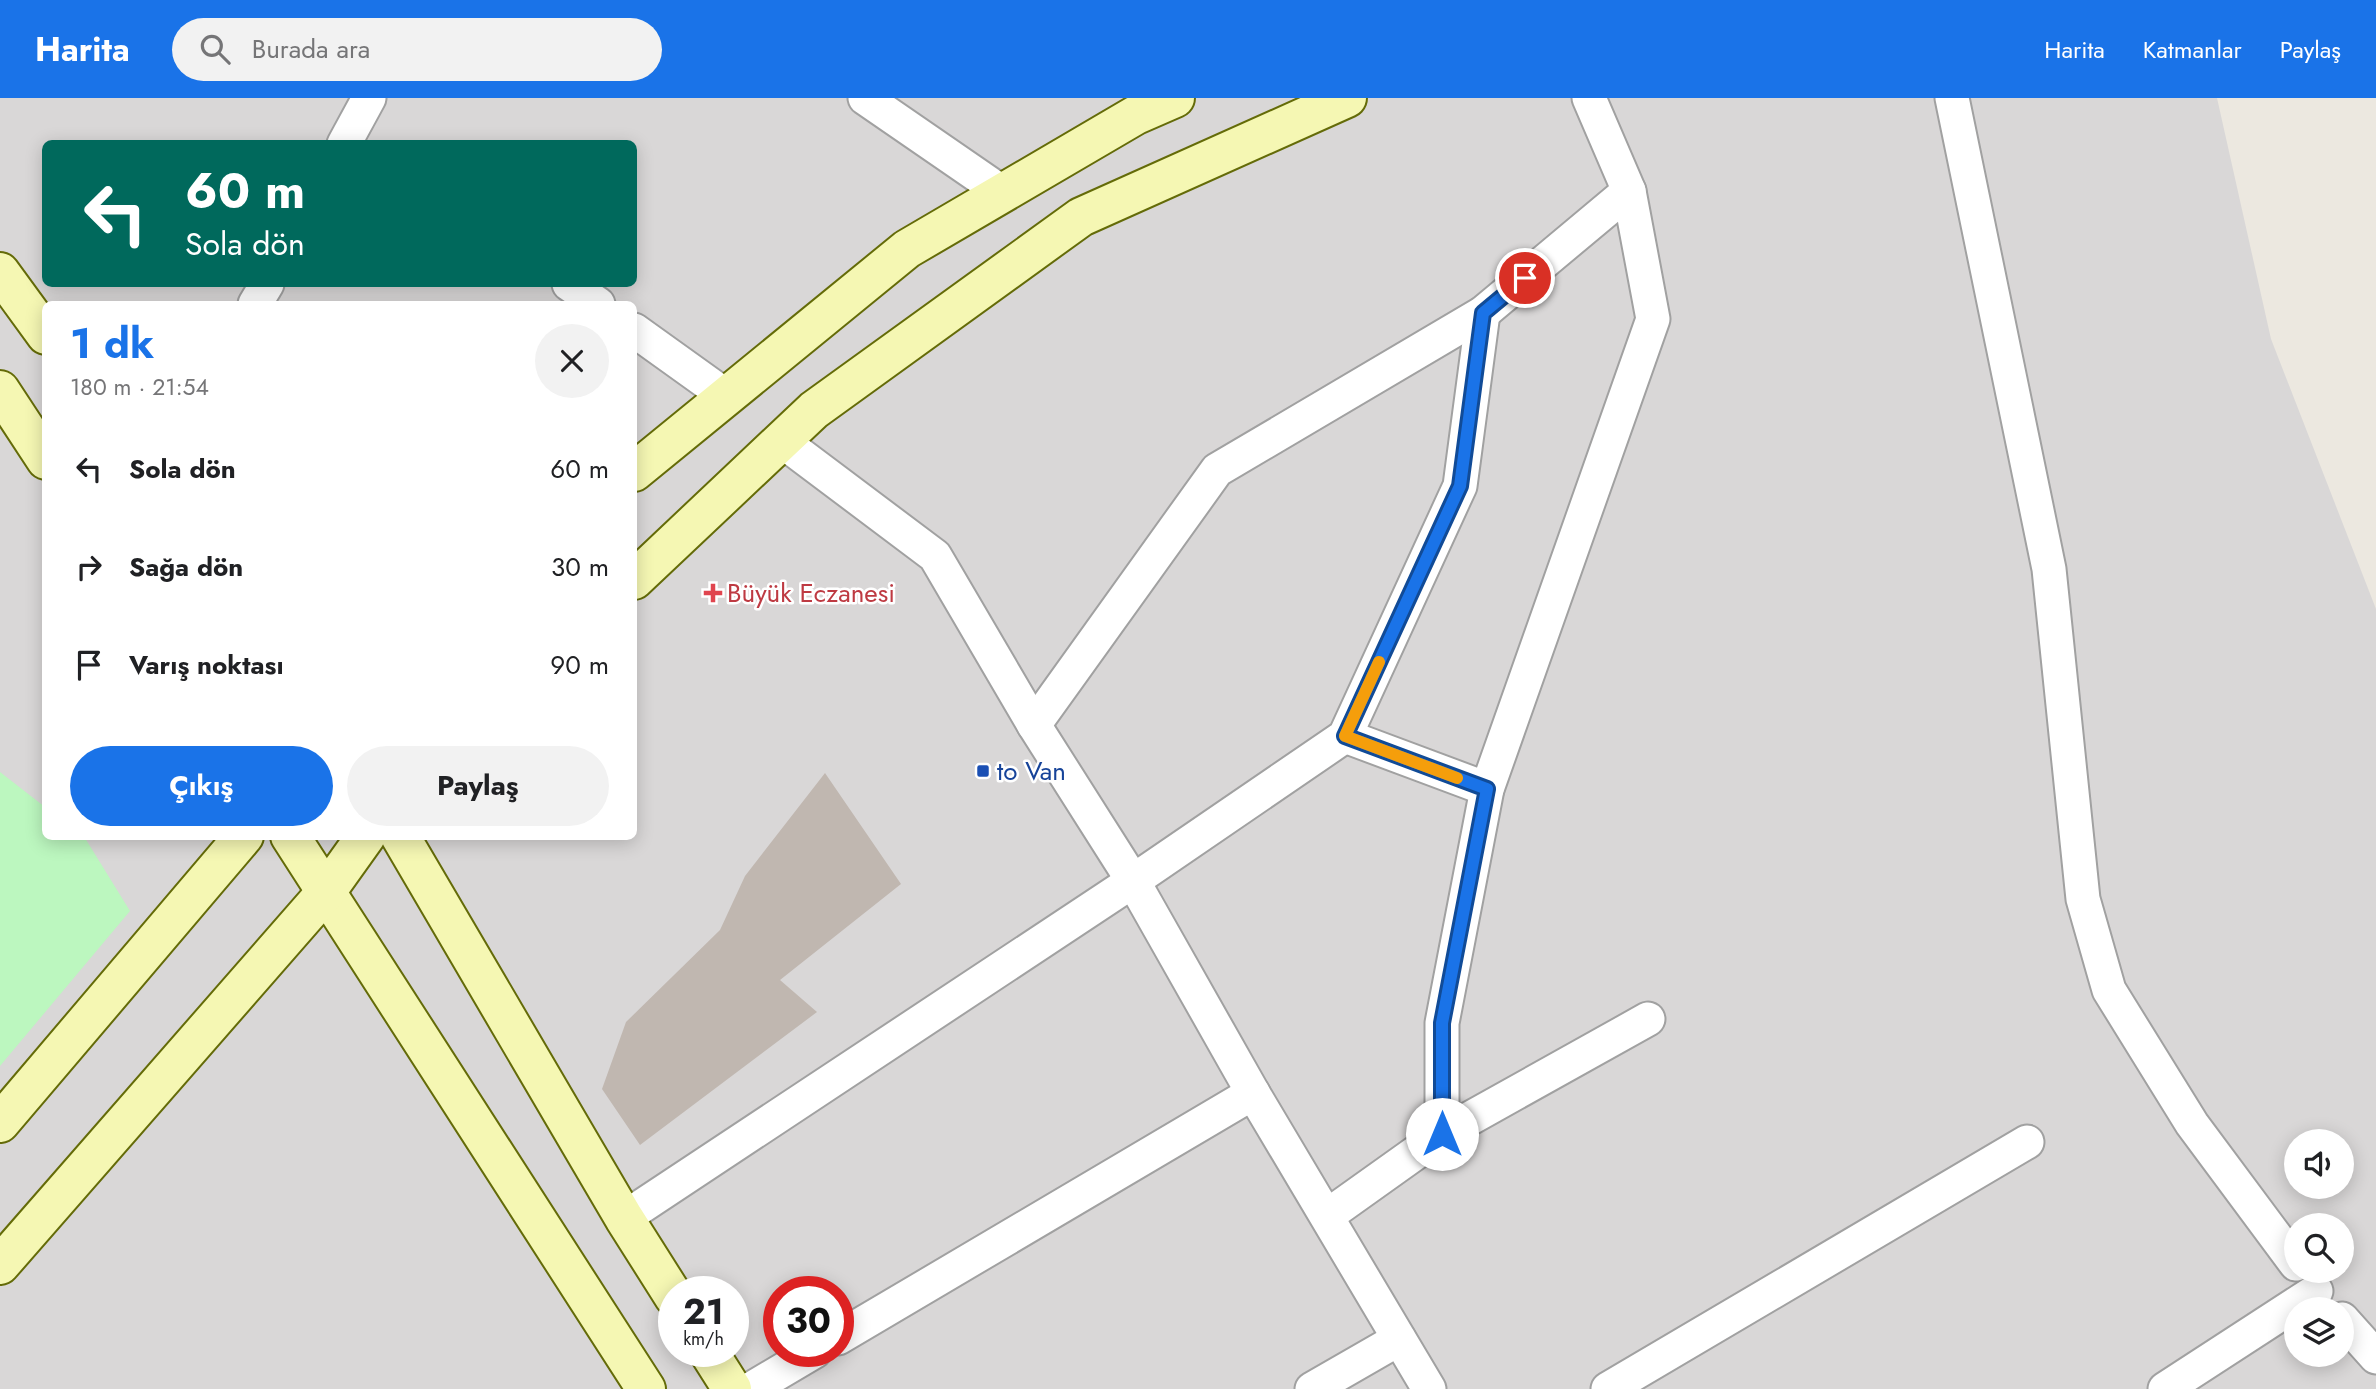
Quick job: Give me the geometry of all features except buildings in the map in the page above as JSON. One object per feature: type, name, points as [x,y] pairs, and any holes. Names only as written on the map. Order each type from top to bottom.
[{"type":"street","points":[[346,140],[369,98]]},
{"type":"street","points":[[865,98],[1003,193]]},
{"type":"street","points":[[637,470],[906,249],[1136,115],[1175,98]]},
{"type":"street","points":[[637,577],[814,410],[1080,217],[1347,98]]},
{"type":"street","points":[[1442,1134],[1442,1023],[1487,789],[1653,319],[1629,191],[1589,98]]},
{"type":"street","points":[[1952,98],[2049,569],[2083,900],[2109,990],[2192,1124],[2284,1248]]},
{"type":"street","points":[[1034,724],[1217,470],[1483,313],[1629,191]]},
{"type":"street","points":[[0,272],[42,330]]},
{"type":"street","points":[[573,287],[594,301]]},
{"type":"street","points":[[624,1218],[1133,881],[1345,736],[1460,486],[1483,313]]},
{"type":"street","points":[[637,332],[726,396]]},
{"type":"street","points":[[0,390],[42,454]]},
{"type":"street","points":[[782,441],[935,556],[1034,724],[1133,881],[1253,1093],[1429,1389]]},
{"type":"street","points":[[1345,736],[1487,789]]},
{"type":"street","points":[[0,1123],[241,840]]},
{"type":"street","points":[[293,840],[646,1389]]},
{"type":"street","points":[[0,1265],[326,892],[363,840]]},
{"type":"street","points":[[402,840],[661,1276]]},
{"type":"street","points":[[1327,1216],[1442,1134],[1648,1018]]},
{"type":"street","points":[[854,1329],[1253,1093]]},
{"type":"street","points":[[1608,1389],[2027,1142]]},
{"type":"street","points":[[2165,1389],[2316,1290]]},
{"type":"street","points":[[2354,1332],[2376,1357]]},
{"type":"street","points":[[1312,1389],[1399,1339]]},
{"type":"street","points":[[718,1367],[732,1389]]},
{"type":"street","points":[[751,1389],[788,1367]]},
{"type":"shaded area","points":[[0,98],[2217,98],[2271,339],[2376,609],[2376,1389],[0,1389]]},
{"type":"green space","points":[[0,772],[42,805],[42,840],[86,840],[130,911],[0,1066]]},
{"type":"slow traffic","points":[[1379,662],[1345,736],[1457,778]]},
{"type":"place","name":"Büyük Eczanesi","points":[[713,593]]},
{"type":"place","name":"to Van","points":[[983,771]]},
{"type":"route","points":[[1442,1134],[1442,1023],[1487,789],[1345,736],[1460,486],[1483,313],[1525,278]]}]
